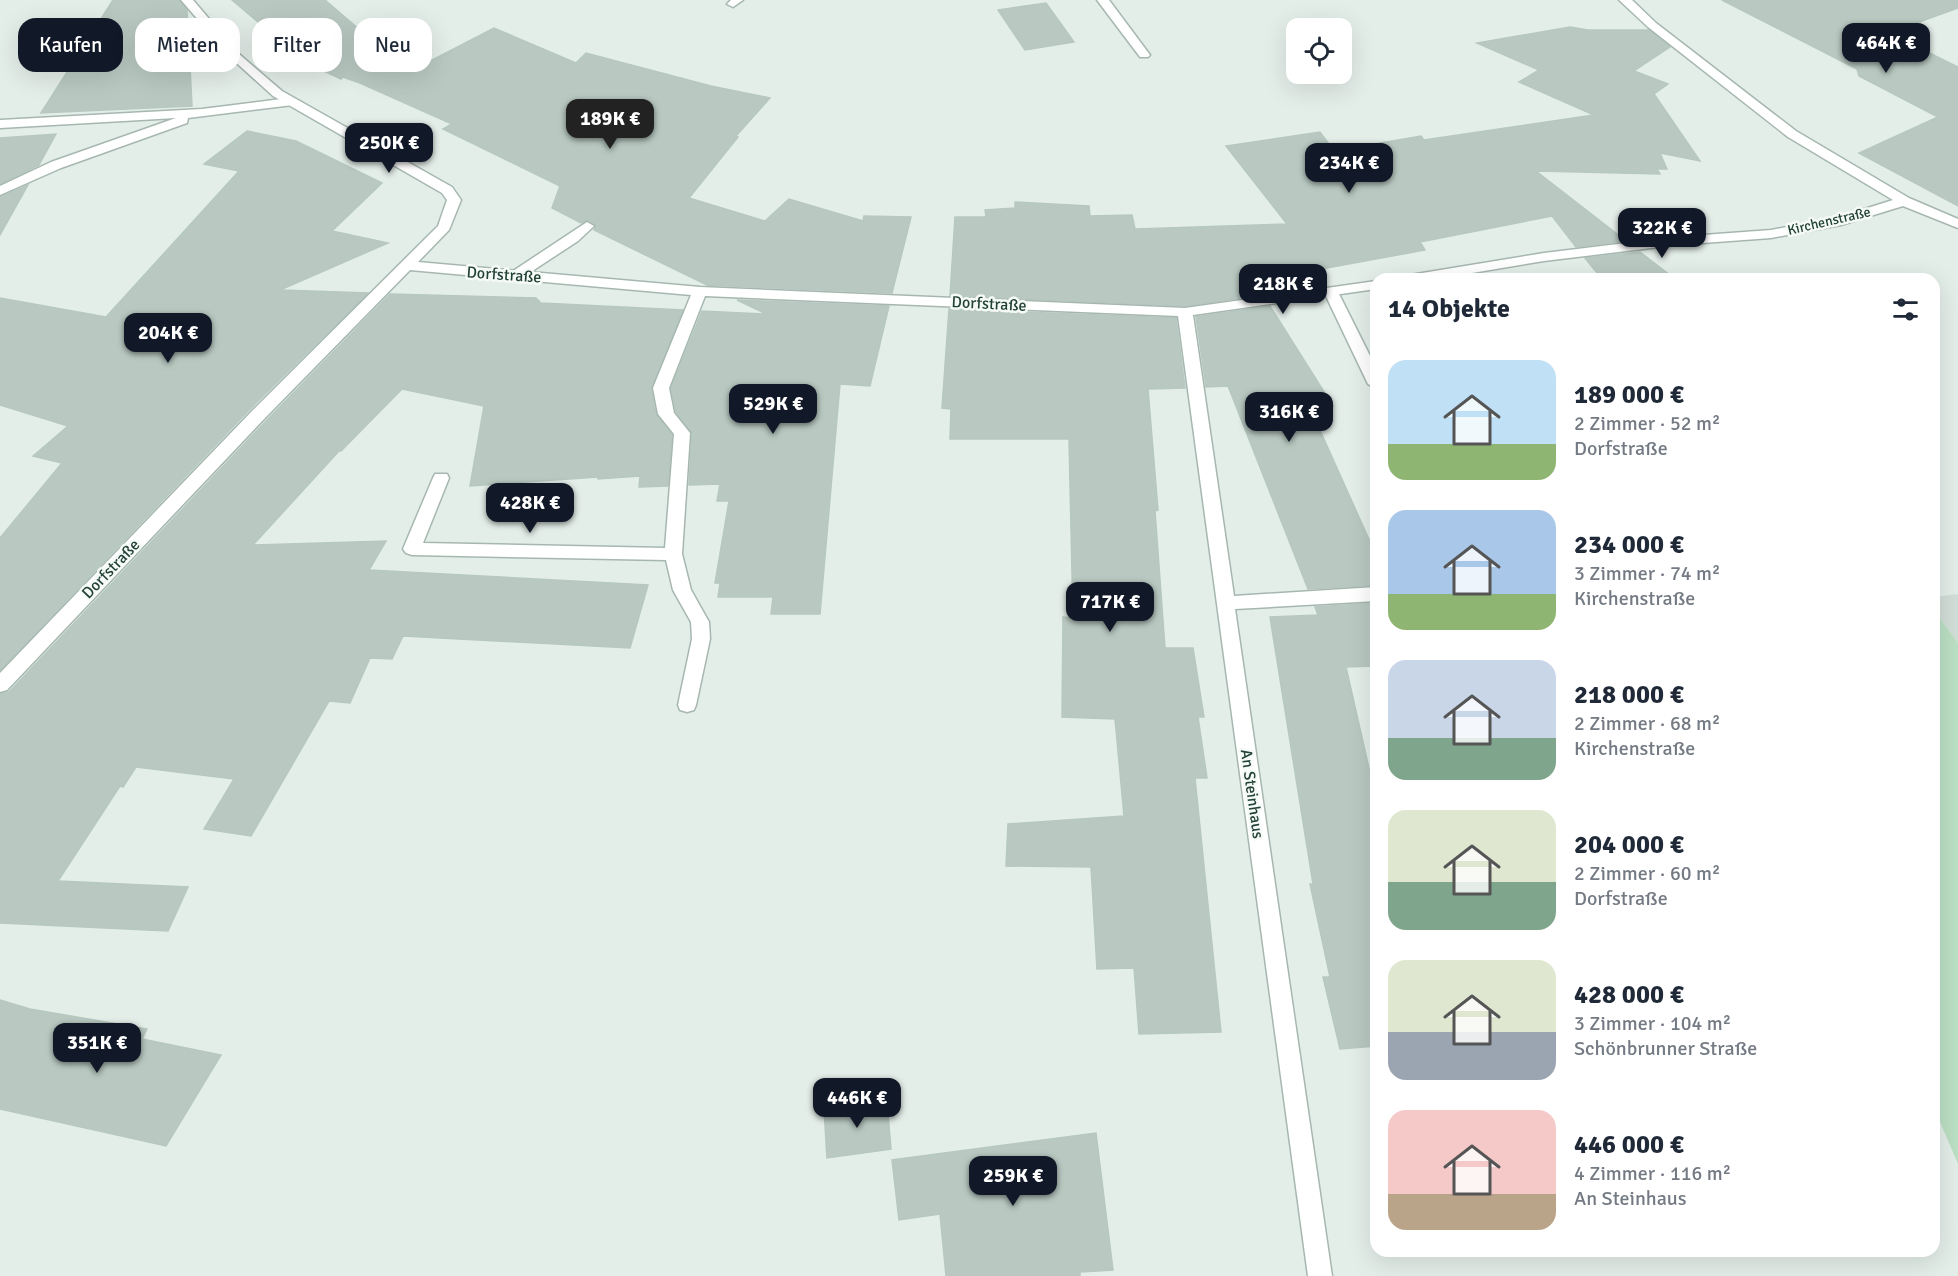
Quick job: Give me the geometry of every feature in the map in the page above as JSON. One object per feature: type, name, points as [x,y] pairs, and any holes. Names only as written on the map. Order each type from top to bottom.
[{"type":"street","points":[[187,0],[198,15],[254,74],[289,102],[413,169],[447,190],[454,200],[444,227],[406,265]]},
{"type":"street","points":[[1103,0],[1144,56]]},
{"type":"street","name":"Kirchenstraße","points":[[1625,0],[1652,25],[1792,134],[1904,201]]},
{"type":"street","points":[[0,124],[202,113],[289,102]]},
{"type":"street","points":[[0,192],[57,165],[202,113]]},
{"type":"street","points":[[1904,201],[1958,224]]},
{"type":"street","name":"Kirchenstraße","points":[[1447,273],[1544,257],[1676,241],[1771,234],[1841,221],[1904,201]]},
{"type":"street","points":[[514,276],[573,238],[587,226]]},
{"type":"street","name":"Dorfstraße","points":[[0,685],[267,406],[406,265],[700,291],[1185,312]]},
{"type":"street","points":[[1185,312],[1370,286]]},
{"type":"street","points":[[687,705],[701,639],[700,622],[682,590],[673,554],[682,433],[666,414],[661,388],[700,291]]},
{"type":"street","points":[[1331,292],[1370,372]]},
{"type":"street","name":"An Steinhaus","points":[[1185,312],[1320,1276]]},
{"type":"street","points":[[441,478],[412,549],[673,554]]},
{"type":"street","points":[[1224,603],[1370,594]]},
{"type":"shaded area","points":[[1958,594],[1958,643],[1940,618],[1940,596]]},
{"type":"green space","points":[[1940,618],[1958,643],[1958,1164],[1940,1122]]},
{"type":"building","points":[[113,0],[179,0],[187,10],[187,18],[135,18],[135,72],[190,72],[192,106],[41,113],[67,72],[123,72],[123,18],[102,18]]},
{"type":"building","points":[[232,0],[325,0],[354,25],[354,72],[432,72],[432,60],[494,28],[576,63],[586,53],[711,86],[770,98],[736,136],[738,137],[689,198],[765,221],[789,199],[863,221],[864,216],[911,217],[892,293],[707,285],[594,230],[596,226],[588,220],[581,223],[552,208],[560,186],[443,129],[452,124],[360,83],[343,77],[341,79],[326,72],[342,72],[342,18],[253,18]]},
{"type":"building","points":[[1722,0],[1958,0],[1958,8],[1889,33],[1958,67],[1958,206],[1859,153],[1938,117],[1859,76],[1857,69]]},
{"type":"building","points":[[1046,3],[1074,42],[1025,50],[998,10]]},
{"type":"building","points":[[1570,27],[1588,30],[1649,30],[1670,47],[1634,71],[1668,84],[1654,94],[1700,161],[1660,153],[1667,169],[1657,169],[1660,174],[1536,171],[1626,241],[1576,247],[1552,216],[1420,242],[1425,250],[1272,278],[1275,282],[1256,284],[1263,295],[1185,306],[950,296],[955,217],[986,217],[985,210],[1015,208],[1015,202],[1089,206],[1090,216],[1132,215],[1135,229],[1287,224],[1226,146],[1320,132],[1334,151],[1421,136],[1424,140],[1594,115],[1519,82],[1539,70],[1477,43]]},
{"type":"building","points":[[247,131],[296,141],[382,183],[332,231],[388,243],[280,290],[368,293],[251,408],[0,670],[0,538],[62,463],[33,456],[68,426],[0,405],[0,298],[106,317],[239,171],[204,164]]},
{"type":"building","points":[[56,134],[39,165],[0,184],[0,138]]},
{"type":"building","points":[[28,185],[0,235],[0,197]]},
{"type":"building","points":[[1640,252],[1667,273],[1597,273],[1585,258]]},
{"type":"building","points":[[390,294],[536,298],[541,303],[683,310],[651,388],[656,414],[672,435],[668,486],[639,487],[640,476],[470,486],[484,406],[402,389],[339,451],[253,545],[386,541],[369,570],[648,585],[630,648],[403,636],[392,659],[370,658],[350,703],[329,701],[251,836],[204,829],[234,779],[136,767],[123,787],[120,786],[58,881],[188,887],[168,931],[0,923],[0,694],[9,692]]},
{"type":"building","points":[[737,300],[889,306],[870,386],[840,384],[820,614],[771,614],[773,597],[718,597],[720,583],[715,583],[729,501],[717,501],[720,484],[689,485],[692,433],[676,412],[671,388],[702,311],[766,314]]},
{"type":"building","points":[[1270,306],[1333,406],[1310,408],[1370,542],[1370,585],[1308,589],[1228,386],[1206,387],[1196,317]]},
{"type":"building","points":[[949,309],[1176,318],[1185,388],[1148,389],[1158,510],[1155,511],[1165,648],[1193,648],[1204,717],[1198,717],[1207,778],[1195,778],[1221,1032],[1139,1034],[1134,968],[1097,969],[1091,867],[1006,866],[1008,824],[1124,816],[1115,719],[1062,717],[1063,617],[1073,618],[1069,439],[950,439],[951,409],[942,408]]},
{"type":"building","points":[[1370,603],[1370,666],[1346,667],[1370,773],[1370,1046],[1340,1049],[1323,977],[1330,977],[1310,884],[1313,884],[1270,617],[1318,615],[1315,607]]},
{"type":"building","points":[[0,1000],[30,1009],[147,1029],[142,1039],[221,1055],[166,1146],[0,1109]]},
{"type":"building","points":[[887,1101],[891,1149],[827,1158],[824,1109]]},
{"type":"building","points":[[1096,1133],[1113,1270],[1080,1272],[1080,1276],[946,1276],[940,1214],[899,1220],[892,1160]]}]
